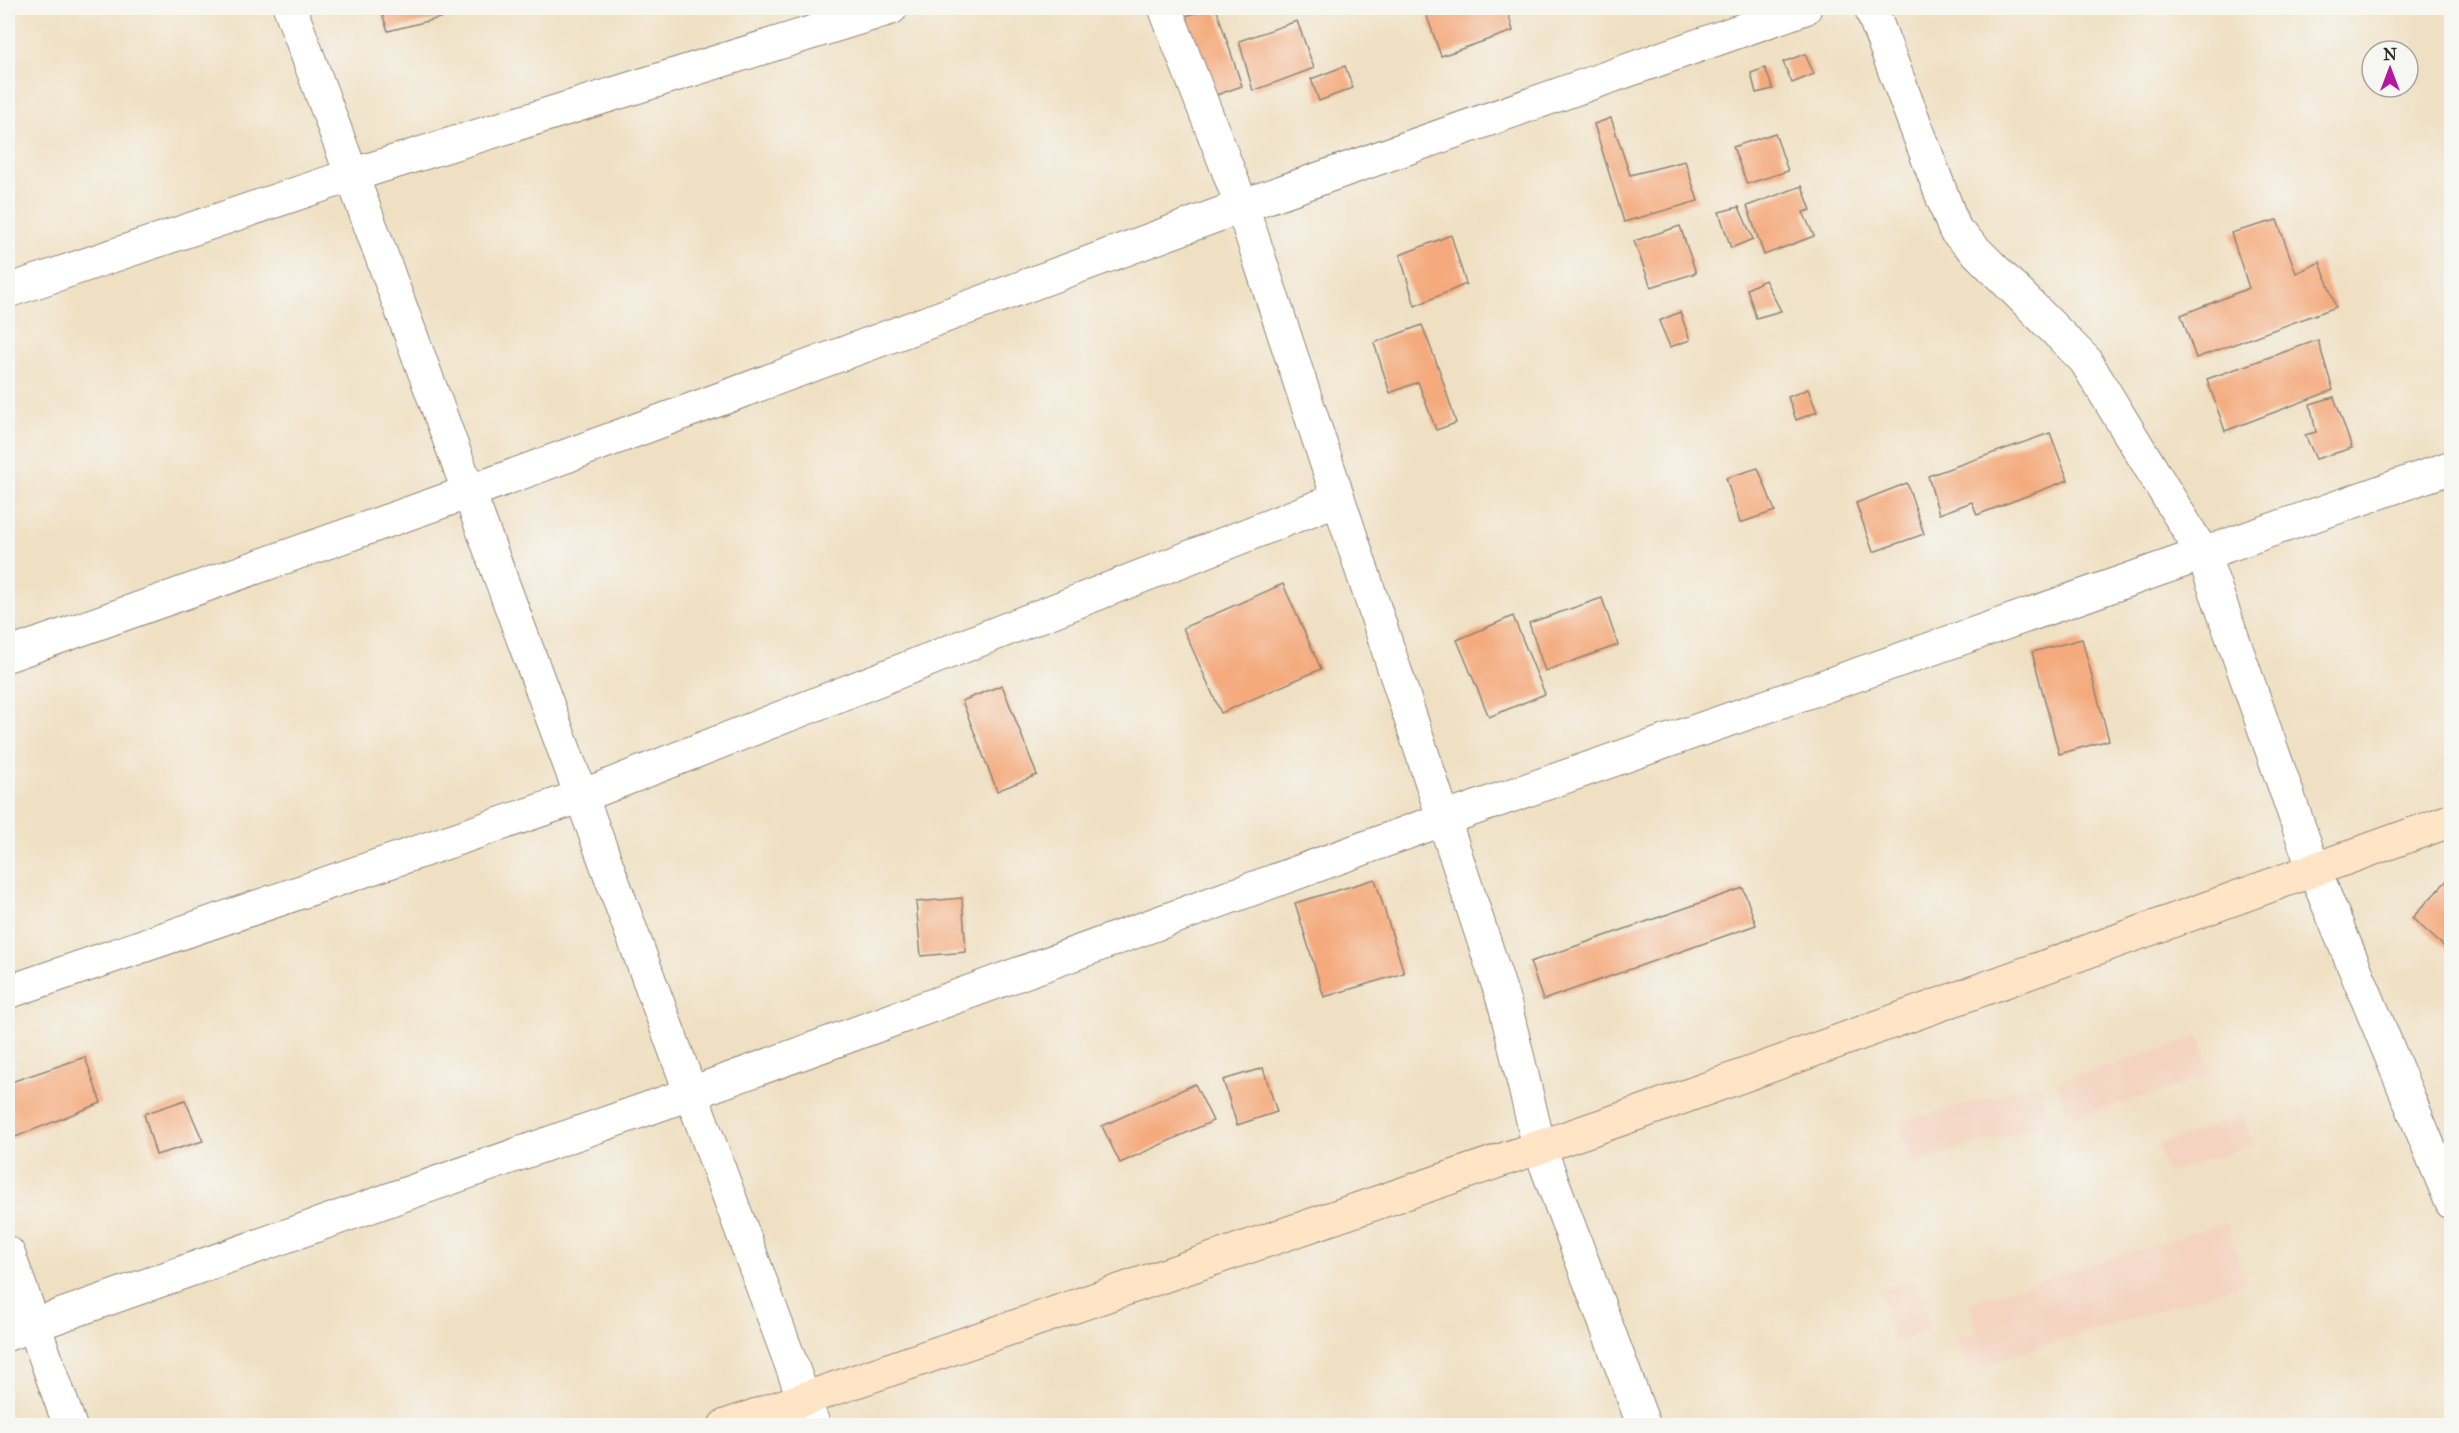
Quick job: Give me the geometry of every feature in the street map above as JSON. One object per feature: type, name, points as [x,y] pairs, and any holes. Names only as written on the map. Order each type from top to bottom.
[{"type":"street","points":[[290,8],[810,1412]]},
{"type":"street","points":[[8,291],[352,175],[891,8]]},
{"type":"street","points":[[1165,8],[1242,206],[1444,819],[1504,1005],[1539,1146],[1644,1425]]},
{"type":"street","points":[[8,655],[469,492],[1242,206],[1805,8]]},
{"type":"street","points":[[1872,8],[1954,230],[2085,360],[2203,554],[2314,870],[2424,1132],[2451,1203]]},
{"type":"street","points":[[21,1330],[692,1093],[1444,819],[2451,467]]},
{"type":"street","points":[[8,992],[582,796],[1338,499]]},
{"type":"street","points":[[725,1425],[810,1412],[1539,1146],[1642,1112],[2451,820]]},
{"type":"street","points":[[8,1253],[21,1330],[70,1425]]},
{"type":"shaded area","points":[[2200,1037],[2212,1076],[2069,1119],[2057,1081]]},
{"type":"shaded area","points":[[2038,1083],[2050,1123],[1911,1163],[1899,1123]]},
{"type":"shaded area","points":[[2243,1116],[2253,1145],[2167,1173],[2157,1145]]},
{"type":"shaded area","points":[[2227,1222],[2247,1282],[1968,1370],[1957,1337],[1978,1331],[1969,1303]]},
{"type":"shaded area","points":[[1915,1280],[1930,1330],[1894,1341],[1879,1290]]},
{"type":"building","points":[[380,8],[445,8],[448,16],[388,31]]},
{"type":"building","points":[[1216,8],[1242,86],[1211,97],[1183,17]]},
{"type":"building","points":[[1314,8],[1335,8],[1316,14]]},
{"type":"building","points":[[1424,8],[1507,8],[1513,31],[1441,56]]},
{"type":"building","points":[[1297,21],[1314,68],[1253,91],[1239,41]]},
{"type":"building","points":[[1805,54],[1814,74],[1792,83],[1783,62]]},
{"type":"building","points":[[1345,66],[1353,88],[1319,101],[1311,79]]},
{"type":"building","points":[[1765,68],[1773,89],[1756,93],[1751,73]]},
{"type":"building","points":[[1611,118],[1630,175],[1685,161],[1698,201],[1624,222],[1594,124]]},
{"type":"building","points":[[1775,133],[1788,171],[1747,184],[1733,147]]},
{"type":"building","points":[[1802,186],[1811,210],[1803,212],[1814,236],[1764,255],[1747,206]]},
{"type":"building","points":[[1739,207],[1753,239],[1731,248],[1719,212]]},
{"type":"building","points":[[2277,220],[2296,273],[2320,262],[2336,307],[2196,358],[2181,315],[2249,288],[2231,233]]},
{"type":"building","points":[[1680,226],[1696,273],[1651,287],[1634,241]]},
{"type":"building","points":[[1451,235],[1466,284],[1415,306],[1400,255]]},
{"type":"building","points":[[1765,280],[1781,311],[1756,318],[1747,289]]},
{"type":"building","points":[[1680,312],[1690,340],[1670,347],[1659,321]]},
{"type":"building","points":[[1422,325],[1456,423],[1436,430],[1418,382],[1390,393],[1374,343]]},
{"type":"building","points":[[2318,340],[2333,390],[2225,431],[2207,379]]},
{"type":"building","points":[[1808,389],[1817,412],[1796,420],[1788,397]]},
{"type":"building","points":[[2334,397],[2352,448],[2316,459],[2305,435],[2316,432],[2310,404]]},
{"type":"building","points":[[2050,433],[2068,480],[1977,515],[1972,502],[1939,514],[1928,476]]},
{"type":"building","points":[[1758,468],[1775,511],[1740,523],[1726,478]]},
{"type":"building","points":[[1907,483],[1924,534],[1873,552],[1856,503]]},
{"type":"building","points":[[1283,584],[1321,669],[1221,713],[1183,628]]},
{"type":"building","points":[[1602,598],[1618,645],[1545,671],[1529,623]]},
{"type":"building","points":[[1513,616],[1545,694],[1489,717],[1457,640]]},
{"type":"building","points":[[2082,639],[2109,740],[2059,754],[2032,652]]},
{"type":"building","points":[[1002,685],[1037,775],[997,791],[962,701]]},
{"type":"building","points":[[2452,875],[2452,948],[2449,951],[2412,918]]},
{"type":"building","points":[[1375,879],[1404,973],[1324,997],[1295,903]]},
{"type":"building","points":[[1743,888],[1756,925],[1543,1000],[1530,962]]},
{"type":"building","points":[[962,898],[966,952],[921,956],[916,902]]},
{"type":"building","points":[[85,1057],[101,1103],[8,1140],[8,1083]]},
{"type":"building","points":[[1263,1068],[1277,1112],[1237,1125],[1223,1080]]},
{"type":"building","points":[[1195,1084],[1213,1121],[1120,1163],[1102,1126]]},
{"type":"building","points":[[185,1100],[203,1141],[156,1155],[144,1114]]}]
